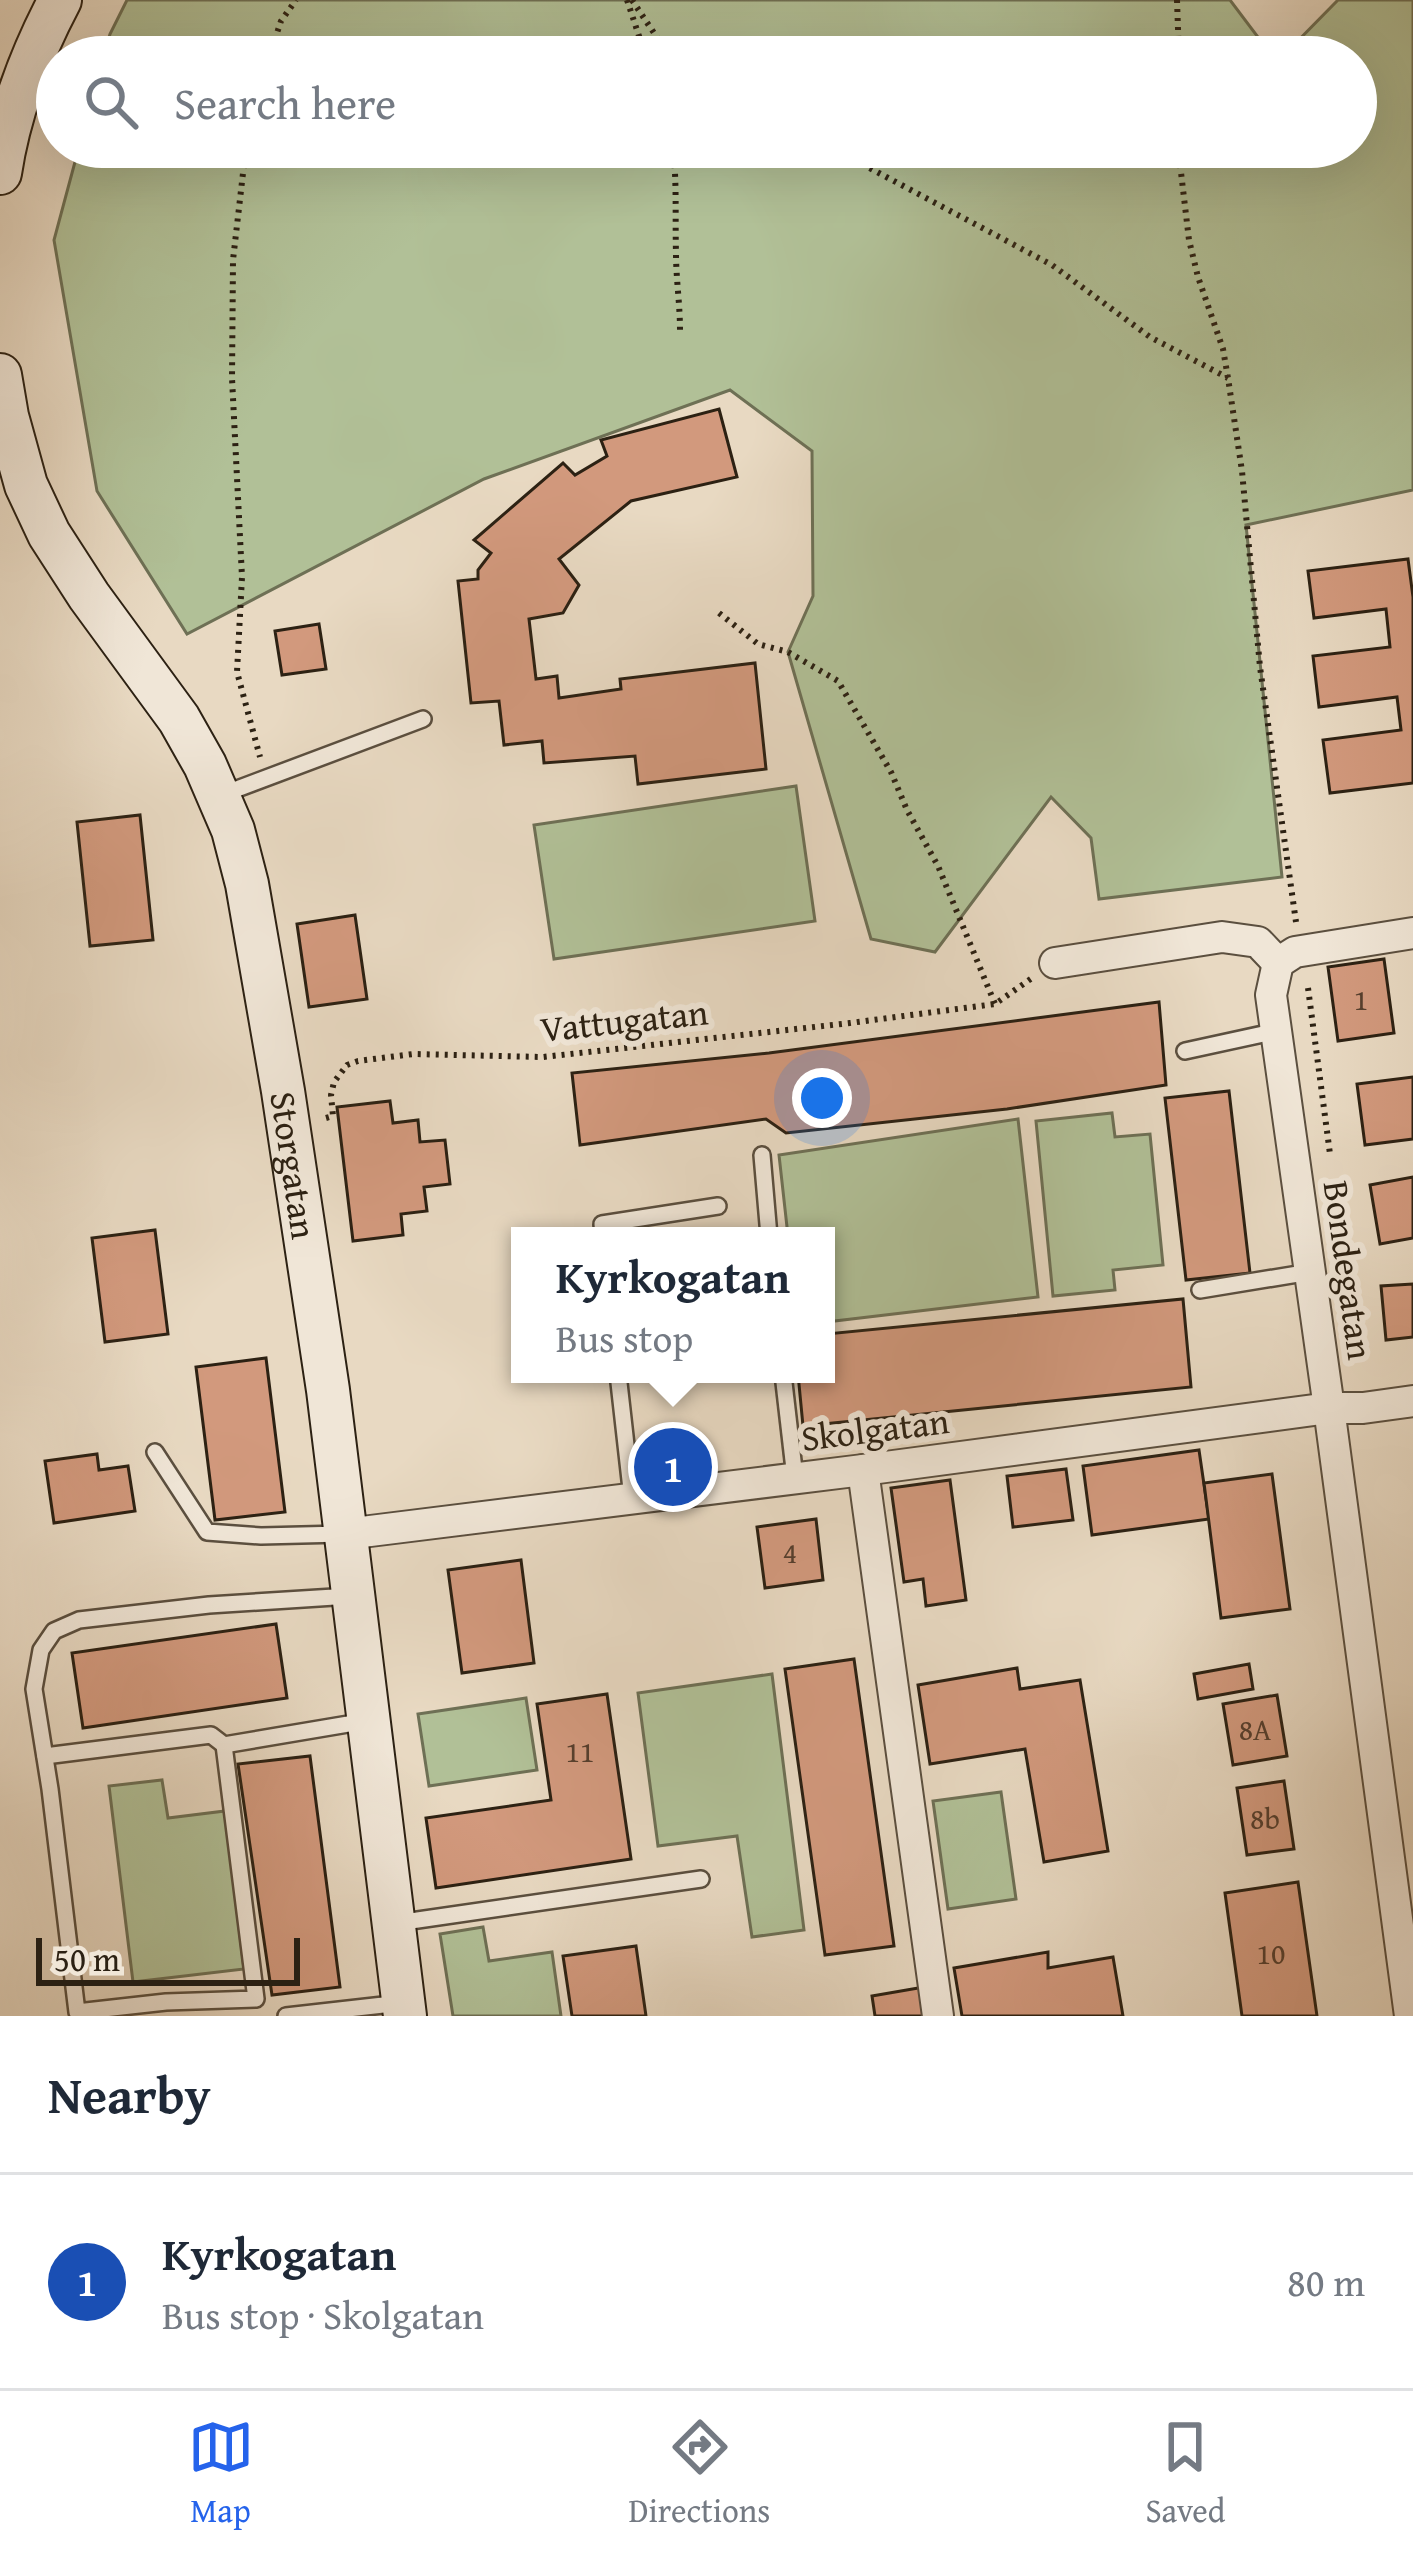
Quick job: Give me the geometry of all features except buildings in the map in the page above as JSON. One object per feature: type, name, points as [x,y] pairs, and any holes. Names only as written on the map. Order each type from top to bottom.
[{"type":"street","points":[[42,36],[60,0]]},
{"type":"street","points":[[0,173],[36,51]]},
{"type":"street","name":"Storgatan","points":[[0,375],[26,485],[89,596],[179,719],[205,765],[233,830],[247,884],[284,1090],[346,1534],[404,2010]]},
{"type":"street","points":[[1055,963],[1222,938],[1258,943],[1278,963],[1294,952],[1413,932]]},
{"type":"street","name":"Bondegatan","points":[[1278,963],[1271,995],[1410,2016]]},
{"type":"street","name":"Skolgatan","points":[[346,1534],[1413,1401]]},
{"type":"street","points":[[863,1470],[938,2016]]},
{"type":"lane","points":[[218,796],[423,719]]},
{"type":"lane","points":[[1185,1051],[1276,1030]]},
{"type":"lane","points":[[762,1155],[769,1227]]},
{"type":"lane","points":[[602,1227],[718,1206]]},
{"type":"lane","points":[[1200,1290],[1310,1272]]},
{"type":"lane","points":[[619,1383],[632,1498]]},
{"type":"lane","points":[[784,1383],[795,1478]]},
{"type":"lane","points":[[155,1452],[207,1532],[346,1534]]},
{"type":"lane","points":[[45,1756],[211,1735],[224,1745],[256,1999],[77,2012],[34,1689],[41,1650],[54,1631],[79,1620],[353,1596]]},
{"type":"lane","points":[[224,1745],[369,1720]]},
{"type":"lane","points":[[394,1924],[701,1879]]},
{"type":"lane","points":[[286,2016],[404,2010]]},
{"type":"path","points":[[276,36],[296,0]]},
{"type":"path","points":[[630,0],[640,36]]},
{"type":"path","points":[[630,0],[655,36]]},
{"type":"path","points":[[1177,0],[1178,36]]},
{"type":"path","points":[[244,168],[232,308],[242,577],[237,672],[266,779]]},
{"type":"path","points":[[675,168],[680,330]]},
{"type":"path","points":[[870,168],[1052,265],[1150,337],[1228,378]]},
{"type":"path","points":[[719,613],[758,644],[788,652],[838,681],[884,758],[938,866],[995,1004]]},
{"type":"path","name":"Vattugatan","points":[[284,1090],[308,1088],[324,1118],[333,1116],[334,1082],[347,1065],[358,1061],[413,1054],[543,1057],[995,1004],[1055,963]]},
{"type":"green space","points":[[127,0],[1230,0],[1257,36],[109,36]]},
{"type":"green space","points":[[1338,0],[1413,0],[1413,490],[1246,525],[1282,877],[1099,899],[1091,838],[1051,797],[935,952],[871,939],[788,652],[813,596],[812,451],[730,390],[484,479],[187,634],[97,491],[54,240],[73,168],[1377,168],[1377,36],[1303,36]]},
{"type":"green space","points":[[796,786],[815,921],[554,959],[534,825]]},
{"type":"green space","points":[[1112,1113],[1115,1137],[1150,1134],[1163,1265],[1113,1270],[1115,1290],[1053,1296],[1036,1121]]},
{"type":"green space","points":[[1018,1119],[1038,1297],[835,1321],[835,1227],[787,1227],[779,1155]]},
{"type":"green space","points":[[772,1674],[804,1930],[752,1937],[737,1836],[658,1846],[638,1693]]},
{"type":"green space","points":[[526,1698],[537,1770],[429,1786],[418,1714]]},
{"type":"green space","points":[[162,1780],[168,1818],[225,1811],[244,1969],[133,1982],[109,1786]]},
{"type":"green space","points":[[1001,1792],[1016,1899],[948,1909],[933,1801]]},
{"type":"green space","points":[[483,1927],[489,1961],[552,1952],[561,2016],[453,2016],[440,1934]]},
{"type":"place","name":"Kyrkogatan","points":[[673,1467]]}]
